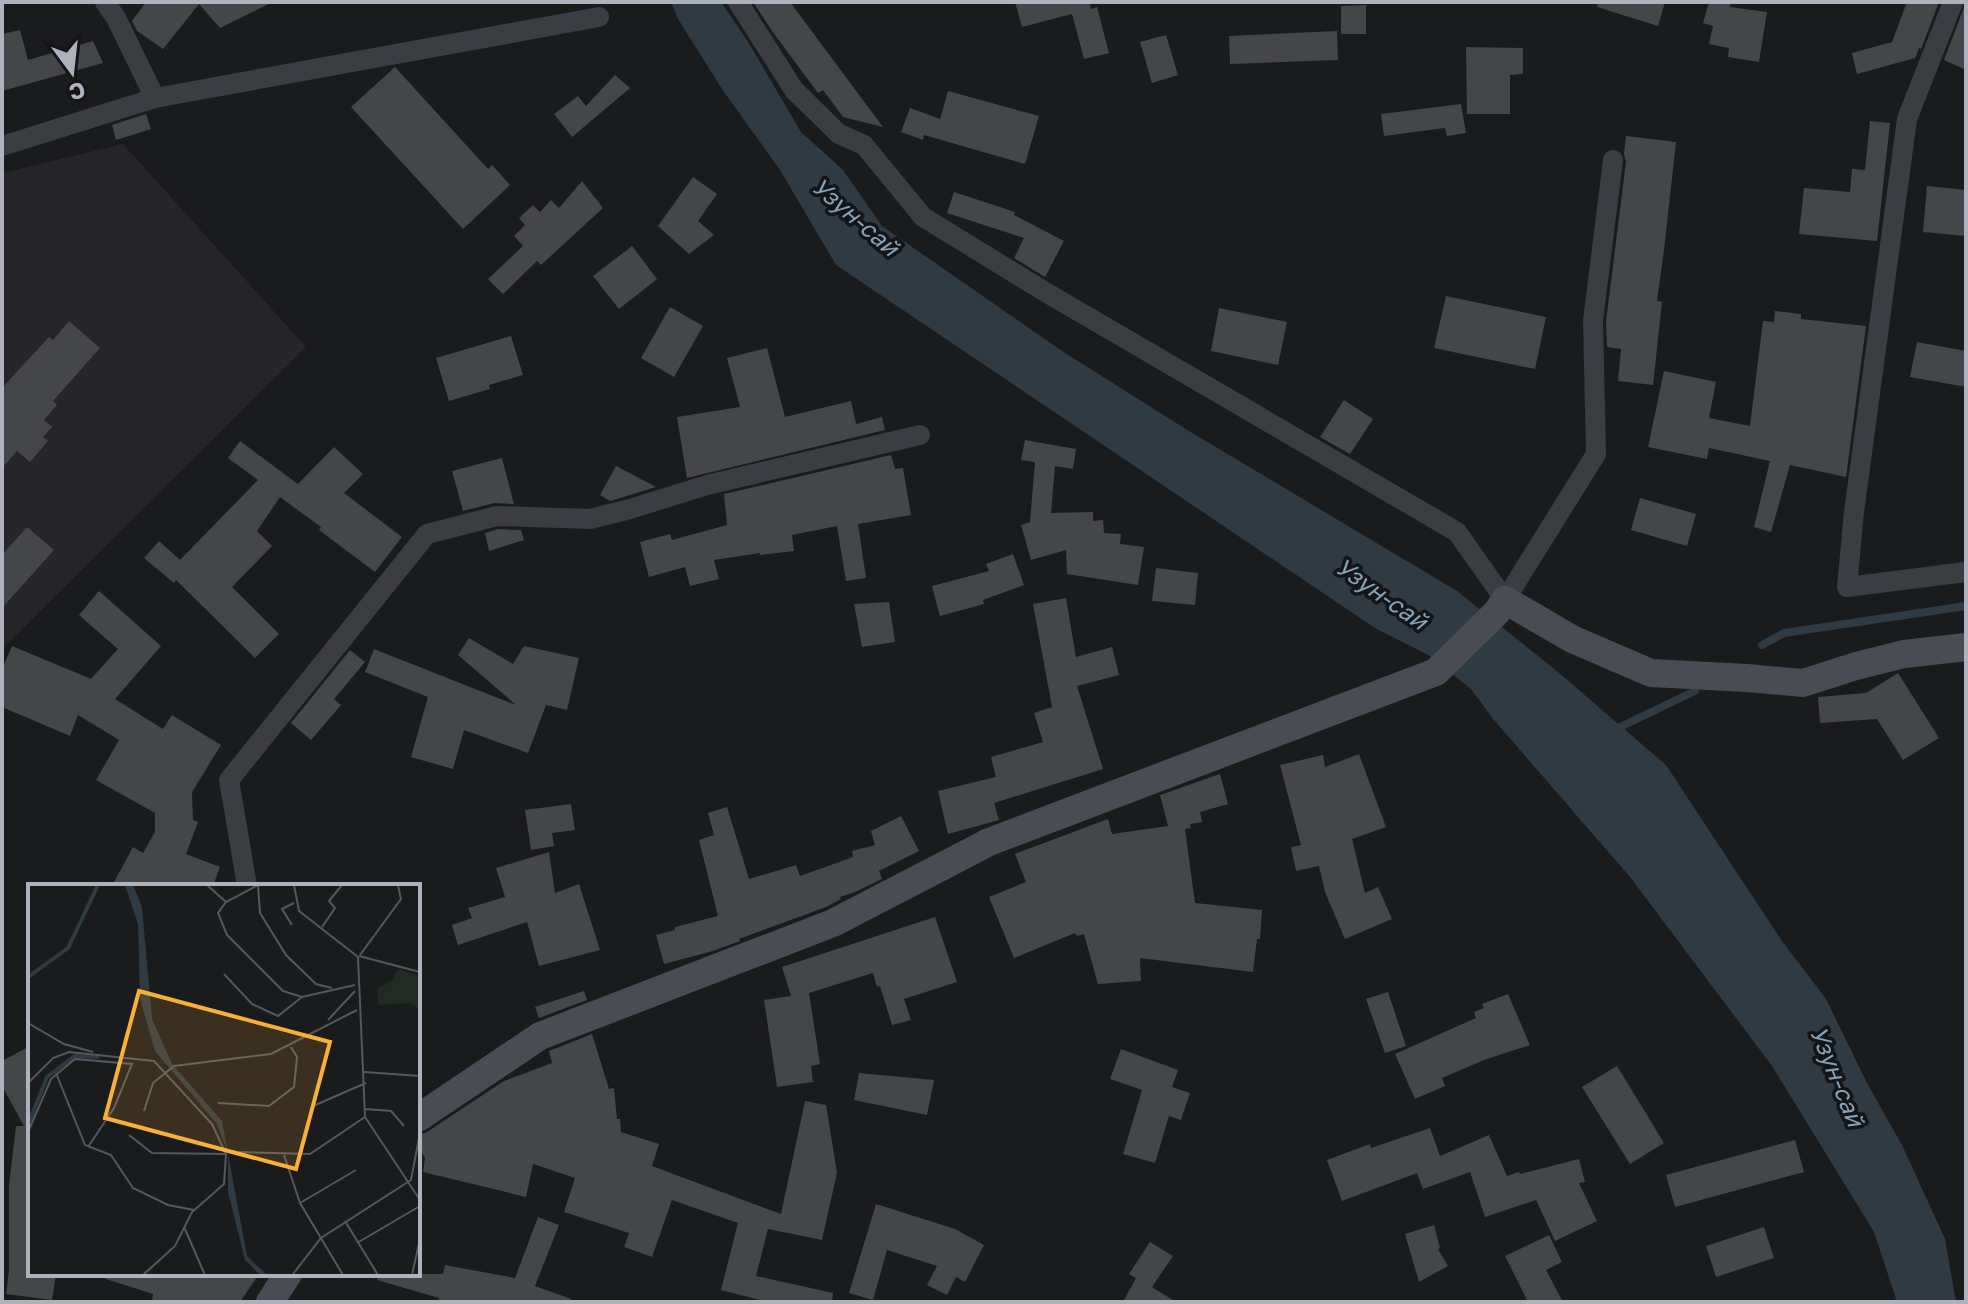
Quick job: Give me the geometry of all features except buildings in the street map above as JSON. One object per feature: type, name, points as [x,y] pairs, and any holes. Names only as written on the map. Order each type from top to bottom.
[{"type":"street","points":[[105,2],[155,98]]},
{"type":"street","points":[[738,2],[794,90],[839,134],[864,145],[923,217],[1047,293],[1457,532],[1501,606],[1651,673],[1803,683],[1904,654],[1966,647]]},
{"type":"street","points":[[1953,2],[1907,119],[1854,512],[1847,587],[1966,572]]},
{"type":"street","points":[[2,146],[155,98],[599,17]]},
{"type":"street","points":[[420,1117],[540,1036],[833,923],[989,842],[1436,672],[1501,606],[1596,454],[1593,321],[1613,160]]},
{"type":"street","points":[[247,884],[229,780],[427,534],[497,516],[590,519],[707,485],[920,435]]},
{"type":"street","points":[[270,1302],[287,1276]]},
{"type":"shaded area","points":[[123,144],[306,347],[2,649],[2,173]]},
{"type":"water","name":"Узун-сай","points":[[671,2],[721,2],[801,132],[843,170],[882,226],[1062,351],[1189,431],[1457,591],[1666,765],[1782,941],[1826,999],[1867,1083],[1902,1145],[1945,1239],[1956,1302],[1897,1302],[1874,1232],[1772,1066],[1630,877],[1494,720],[1471,689],[1430,656],[1375,628],[836,265],[780,170],[722,89],[678,19]]},
{"type":"waterway","points":[[1762,645],[1784,633],[1966,606]]},
{"type":"waterway","points":[[1614,733],[1620,727],[1695,691]]}]
